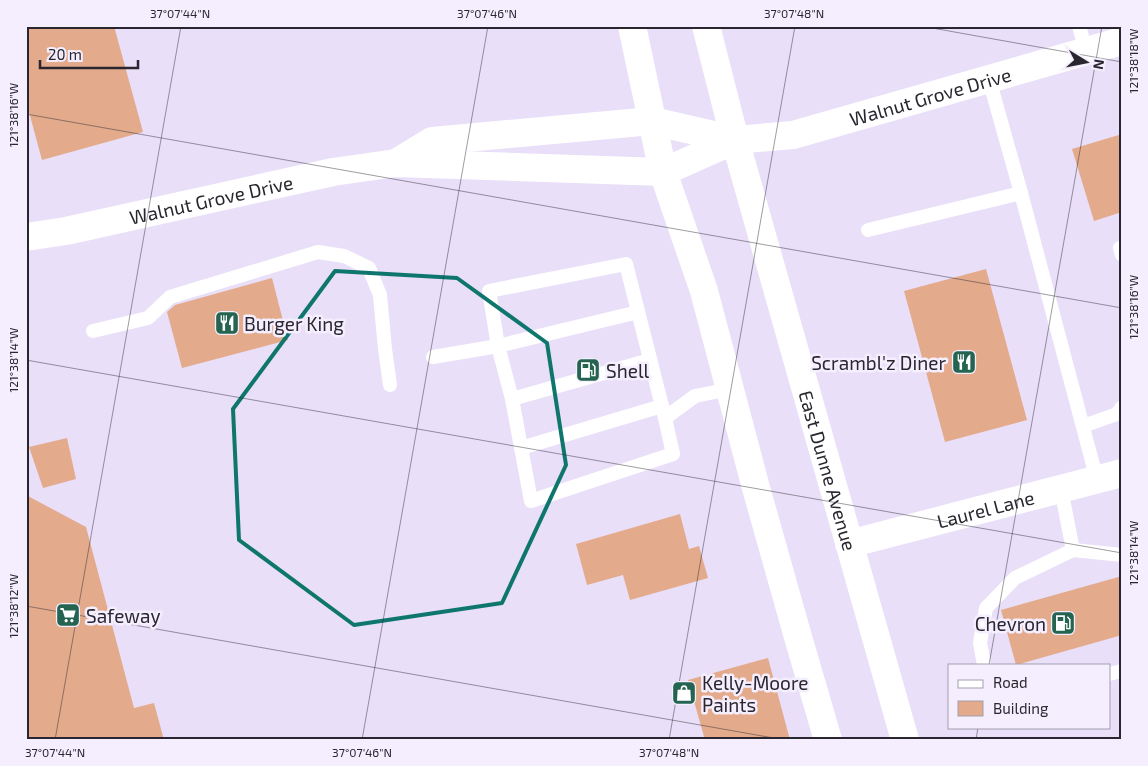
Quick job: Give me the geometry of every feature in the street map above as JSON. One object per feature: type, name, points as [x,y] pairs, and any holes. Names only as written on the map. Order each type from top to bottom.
[{"type":"street","points":[[632,26],[663,172],[704,291],[828,740]]},
{"type":"street","name":"East Dunne Avenue","points":[[706,26],[735,140],[906,740]]},
{"type":"street","name":"Walnut Grove Drive","points":[[396,163],[432,141],[652,121],[735,140],[793,135],[989,79],[1083,38],[1122,41]]},
{"type":"street","name":"Walnut Grove Drive","points":[[26,237],[66,231],[333,172],[396,163],[663,172],[735,140]]},
{"type":"street","name":"Laurel Lane","points":[[849,544],[1109,476]]},
{"type":"lane","points":[[989,79],[1083,426],[1109,476]]},
{"type":"lane","points":[[868,230],[1021,193]]},
{"type":"lane","points":[[93,330],[148,318],[170,297],[318,252],[344,256],[368,268],[380,295],[390,385]]},
{"type":"lane","points":[[626,264],[638,312],[673,454],[531,501],[512,399],[498,346],[489,290],[626,264]]},
{"type":"lane","points":[[433,357],[498,346],[638,312]]},
{"type":"lane","points":[[512,399],[650,360]]},
{"type":"lane","points":[[521,448],[663,412],[695,396],[730,389]]},
{"type":"lane","points":[[1083,426],[1118,414],[1122,407]]},
{"type":"lane","points":[[1061,489],[1073,550]]},
{"type":"lane","points":[[984,664],[980,643],[986,608],[1015,578],[1073,550],[1122,555]]},
{"type":"highlighted area","points":[[335,271],[457,278],[547,343],[566,465],[502,603],[354,625],[239,540],[233,409]]},
{"type":"building","points":[[26,26],[114,26],[143,132],[42,160],[26,101]]},
{"type":"building","points":[[1122,134],[1122,212],[1094,221],[1072,149]]},
{"type":"building","points":[[986,269],[1027,420],[945,442],[904,291]]},
{"type":"building","name":"Burger King","points":[[272,278],[288,340],[182,368],[167,312],[175,305]]},
{"type":"building","points":[[67,438],[76,479],[43,488],[29,447]]},
{"type":"building","name":"Safeway","points":[[26,495],[86,527],[134,708],[154,703],[164,740],[26,740]]},
{"type":"building","points":[[680,514],[689,549],[699,546],[708,578],[630,600],[623,575],[587,585],[576,544]]},
{"type":"building","name":"Chevron","points":[[1122,576],[1122,635],[1020,664],[1016,664],[1001,610]]},
{"type":"building","points":[[768,658],[790,740],[705,740],[688,680]]},
{"type":"place","name":"Burger King","points":[[227,323]]},
{"type":"place","name":"Scrambl'z Diner","points":[[964,362]]},
{"type":"place","name":"Shell","points":[[588,370]]},
{"type":"place","name":"Safeway","points":[[68,615]]},
{"type":"place","name":"Chevron","points":[[1063,623]]},
{"type":"place","name":"Kelly-Moore Paints","points":[[684,693]]}]
